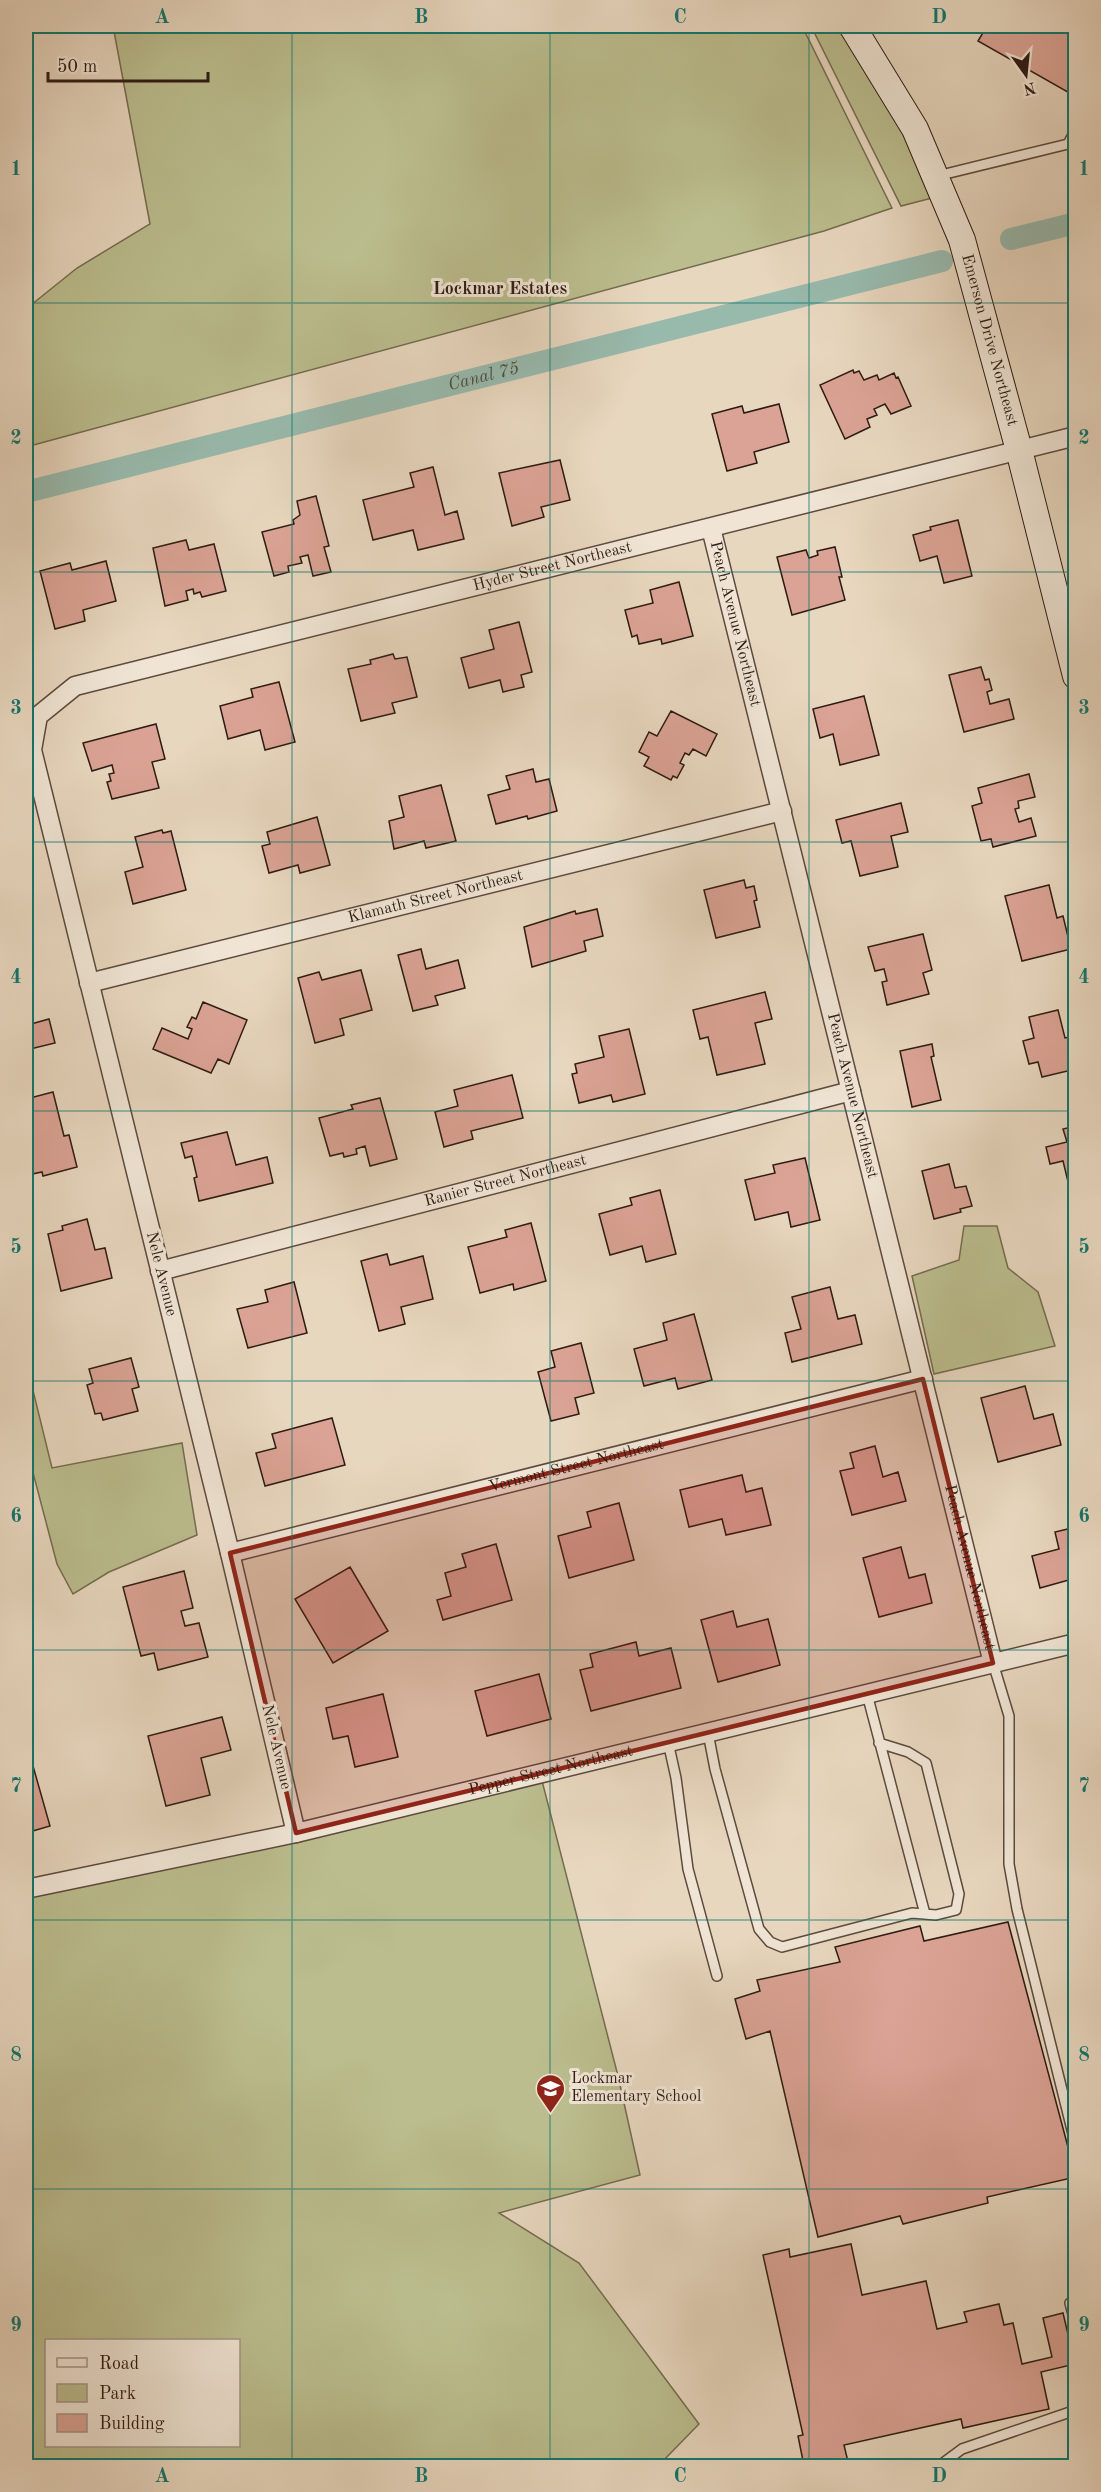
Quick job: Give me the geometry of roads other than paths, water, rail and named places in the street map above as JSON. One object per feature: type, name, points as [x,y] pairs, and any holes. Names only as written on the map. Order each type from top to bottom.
[{"type":"street","name":"Emerson Drive Northeast","points":[[852,26],[915,129],[962,240],[1019,450],[1076,676]]},
{"type":"street","name":"Hyder Street Northeast","points":[[38,717],[75,686],[1076,435]]},
{"type":"street","name":"Peach Avenue Northeast","points":[[711,528],[993,1663]]},
{"type":"street","name":"Nele Avenue","points":[[38,717],[32,750],[230,1552],[296,1833]]},
{"type":"street","name":"Klamath Street Northeast","points":[[89,983],[782,811]]},
{"type":"street","name":"Ranier Street Northeast","points":[[160,1271],[851,1091]]},
{"type":"street","name":"Vermont Street Northeast","points":[[230,1552],[922,1379]]},
{"type":"street","name":"Pepper Street Northeast","points":[[26,1889],[296,1833],[1076,1643]]},
{"type":"lane","points":[[935,177],[1068,144],[1076,129]]},
{"type":"lane","points":[[993,1663],[1010,1716],[1009,1864],[1017,1909],[1076,2146]]},
{"type":"lane","points":[[867,1694],[925,1914]]},
{"type":"lane","points":[[708,1733],[759,1929],[770,1942],[782,1947],[912,1912],[936,1915],[956,1910],[959,1894],[926,1762],[908,1752],[879,1743]]},
{"type":"lane","points":[[668,1742],[676,1778],[688,1869],[717,1976]]},
{"type":"lane","points":[[1076,2299],[1070,2303],[1076,2326]]},
{"type":"lane","points":[[939,2466],[962,2450],[1076,2410]]},
{"type":"waterway","name":"Canal 75","points":[[1011,239],[1076,223]]},
{"type":"waterway","name":"Canal 75","points":[[26,492],[942,261]]},
{"type":"place","name":"Lockmar Elementary School","points":[[550,2114]]},
{"type":"district","name":"Lockmar Estates","points":[[500,289]]}]
